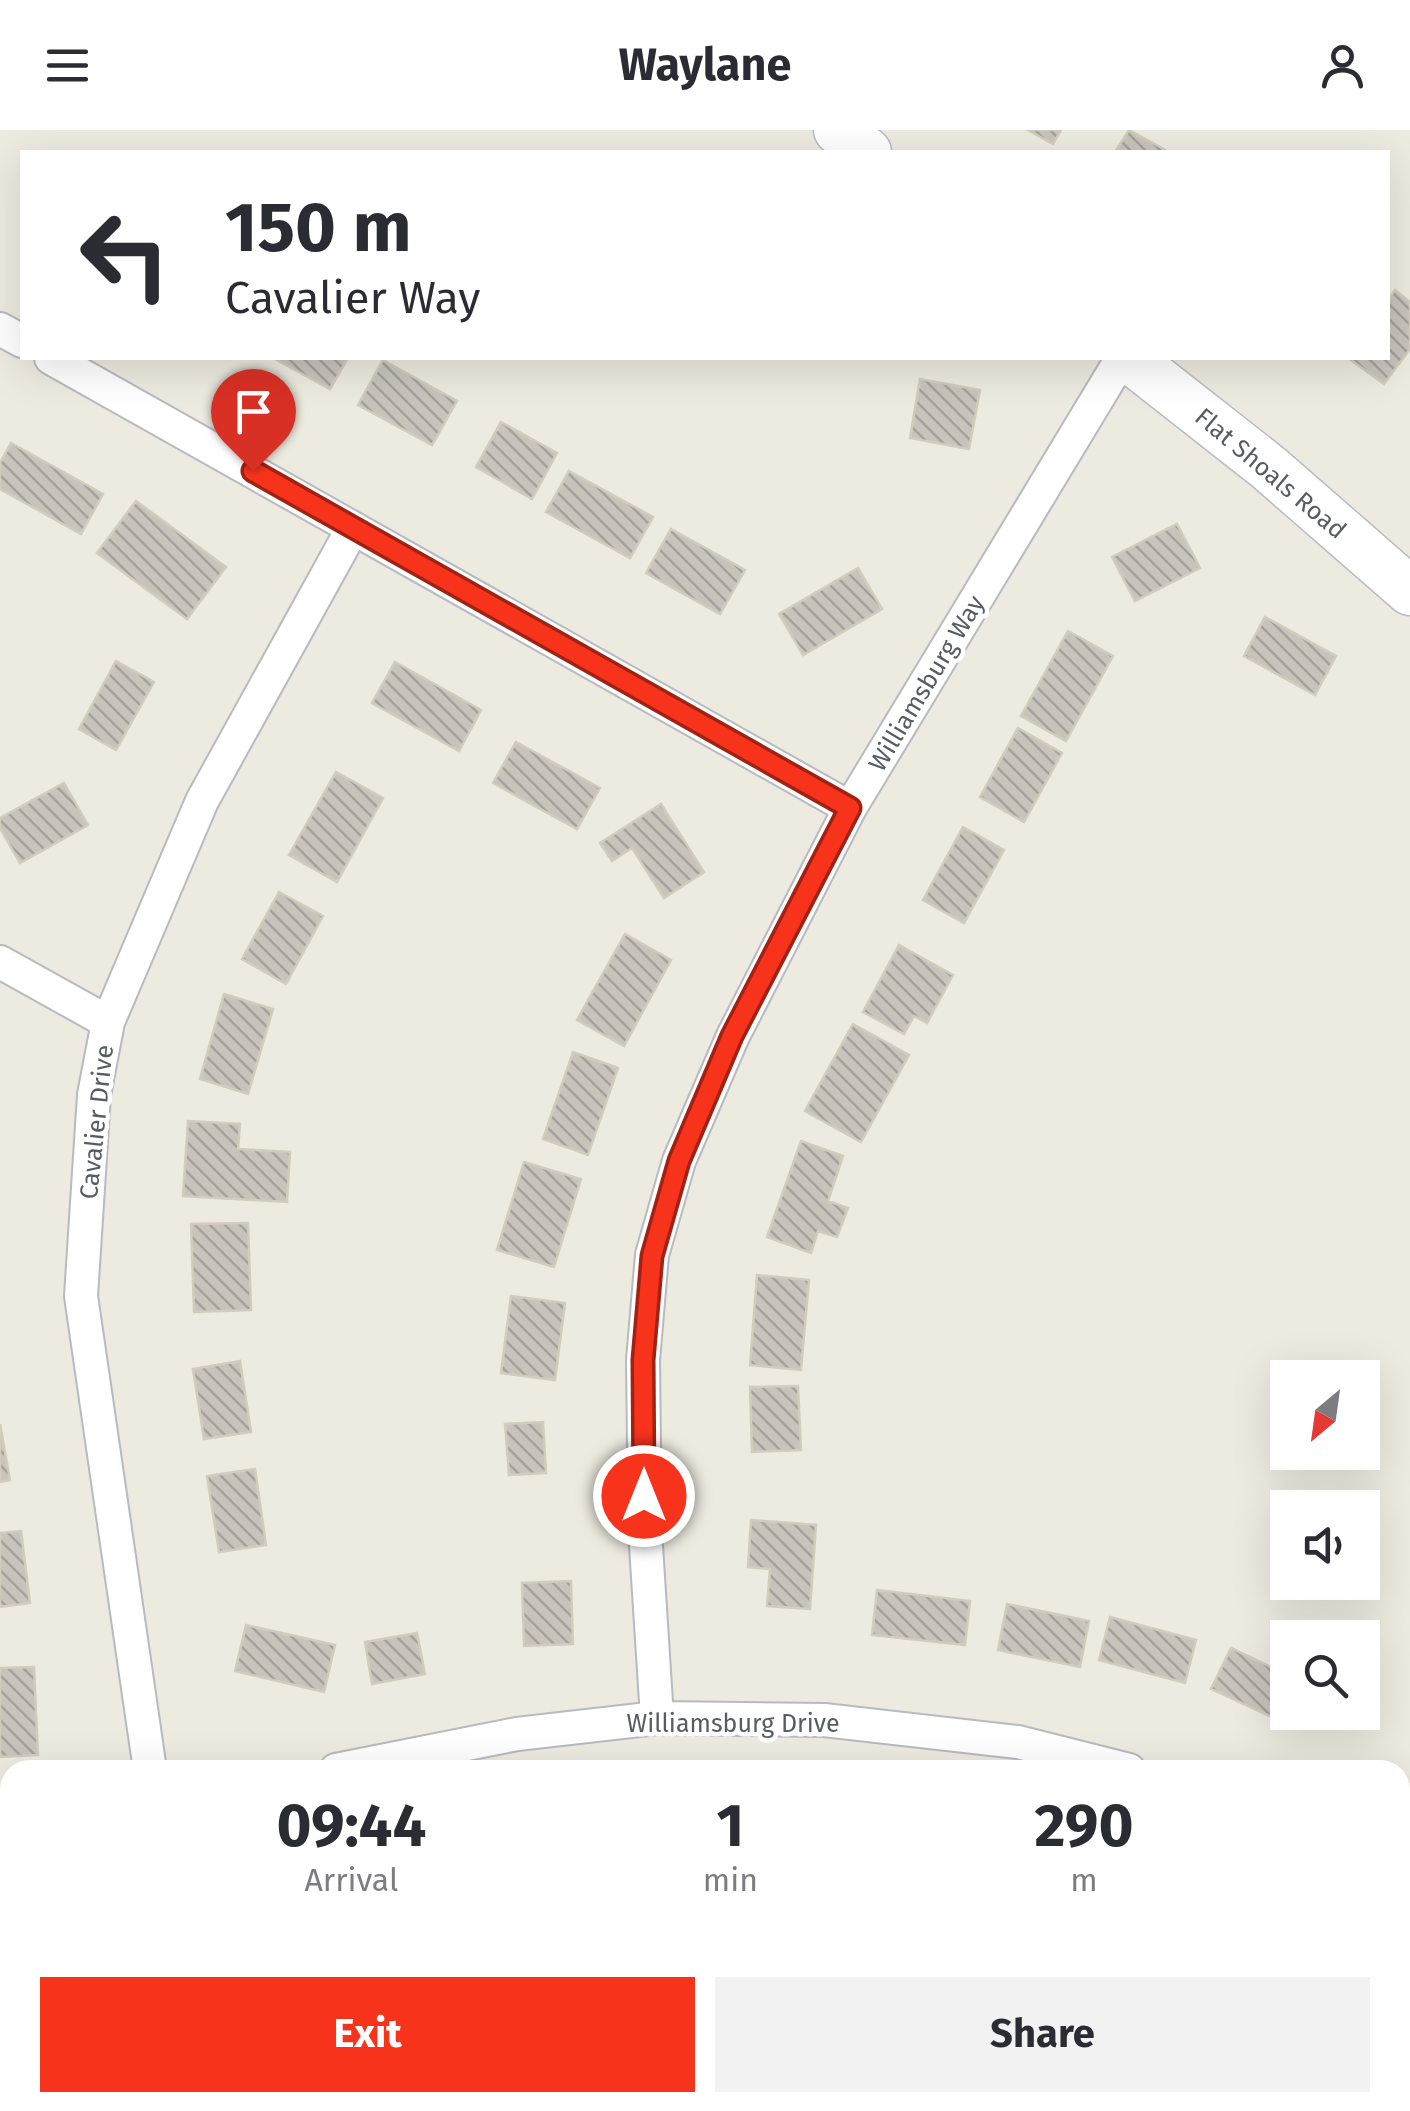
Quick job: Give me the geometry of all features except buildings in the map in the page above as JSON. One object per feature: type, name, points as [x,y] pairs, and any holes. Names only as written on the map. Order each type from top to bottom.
[{"type":"main road","points":[[838,130],[864,150]]},
{"type":"main road","name":"Flat Shoals Road","points":[[1129,360],[1269,468],[1410,591]]},
{"type":"street","points":[[55,360],[850,808]]},
{"type":"street","name":"Williamsburg Way","points":[[658,1718],[644,1474],[643,1360],[652,1256],[679,1161],[732,1036],[850,808],[1125,360]]},
{"type":"street","name":"Cavalier Drive","points":[[149,1760],[81,1296],[94,1095],[108,1022],[202,801],[354,528]]},
{"type":"street","points":[[0,962],[108,1022]]},
{"type":"street","name":"Williamsburg Drive","points":[[386,1760],[517,1734],[658,1718],[824,1720],[1018,1742],[1089,1760]]},
{"type":"route","points":[[253,471],[850,808],[732,1036],[679,1161],[652,1256],[643,1360],[644,1496]]}]
